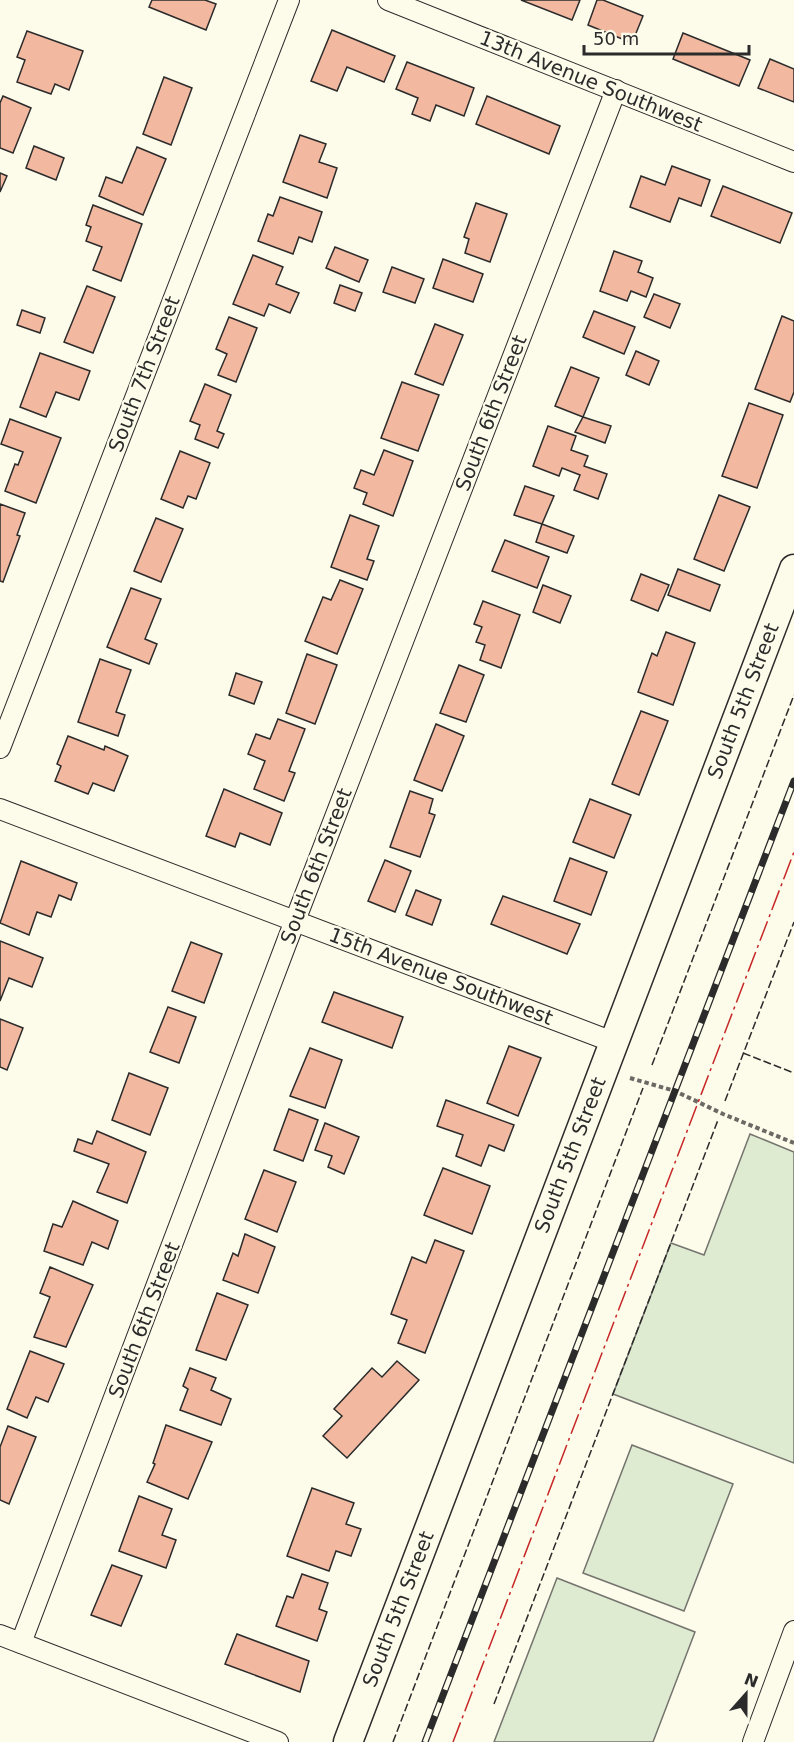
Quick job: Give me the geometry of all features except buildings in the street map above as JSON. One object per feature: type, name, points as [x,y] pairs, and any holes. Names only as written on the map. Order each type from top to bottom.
[{"type":"main road","name":"South 5th Street","points":[[348,1742],[794,569]]},
{"type":"street","name":"South 7th Street","points":[[0,748],[289,0]]},
{"type":"street","name":"13th Avenue Southwest","points":[[388,0],[794,162]]},
{"type":"street","name":"South 6th Street","points":[[21,1643],[296,920],[616,90]]},
{"type":"street","name":"15th Avenue Southwest","points":[[0,809],[613,1042]]},
{"type":"street","points":[[753,1742],[794,1631]]},
{"type":"street","points":[[0,1635],[278,1742]]},
{"type":"path","points":[[630,1078],[675,1091],[723,1114],[794,1143]]},
{"type":"green space","points":[[750,1134],[794,1152],[794,1463],[613,1394],[671,1243],[704,1255]]},
{"type":"green space","points":[[632,1445],[733,1484],[684,1611],[583,1573]]},
{"type":"green space","points":[[557,1578],[695,1632],[653,1742],[494,1742]]},
{"type":"railway","points":[[425,1742],[794,781]]},
{"type":"fence","points":[[652,1065],[794,695]]},
{"type":"fence","points":[[725,1101],[794,922]]},
{"type":"fence","points":[[743,1053],[794,1073]]},
{"type":"fence","points":[[393,1742],[643,1088]]},
{"type":"fence","points":[[494,1704],[718,1120]]},
{"type":"power","points":[[453,1742],[794,852]]}]
